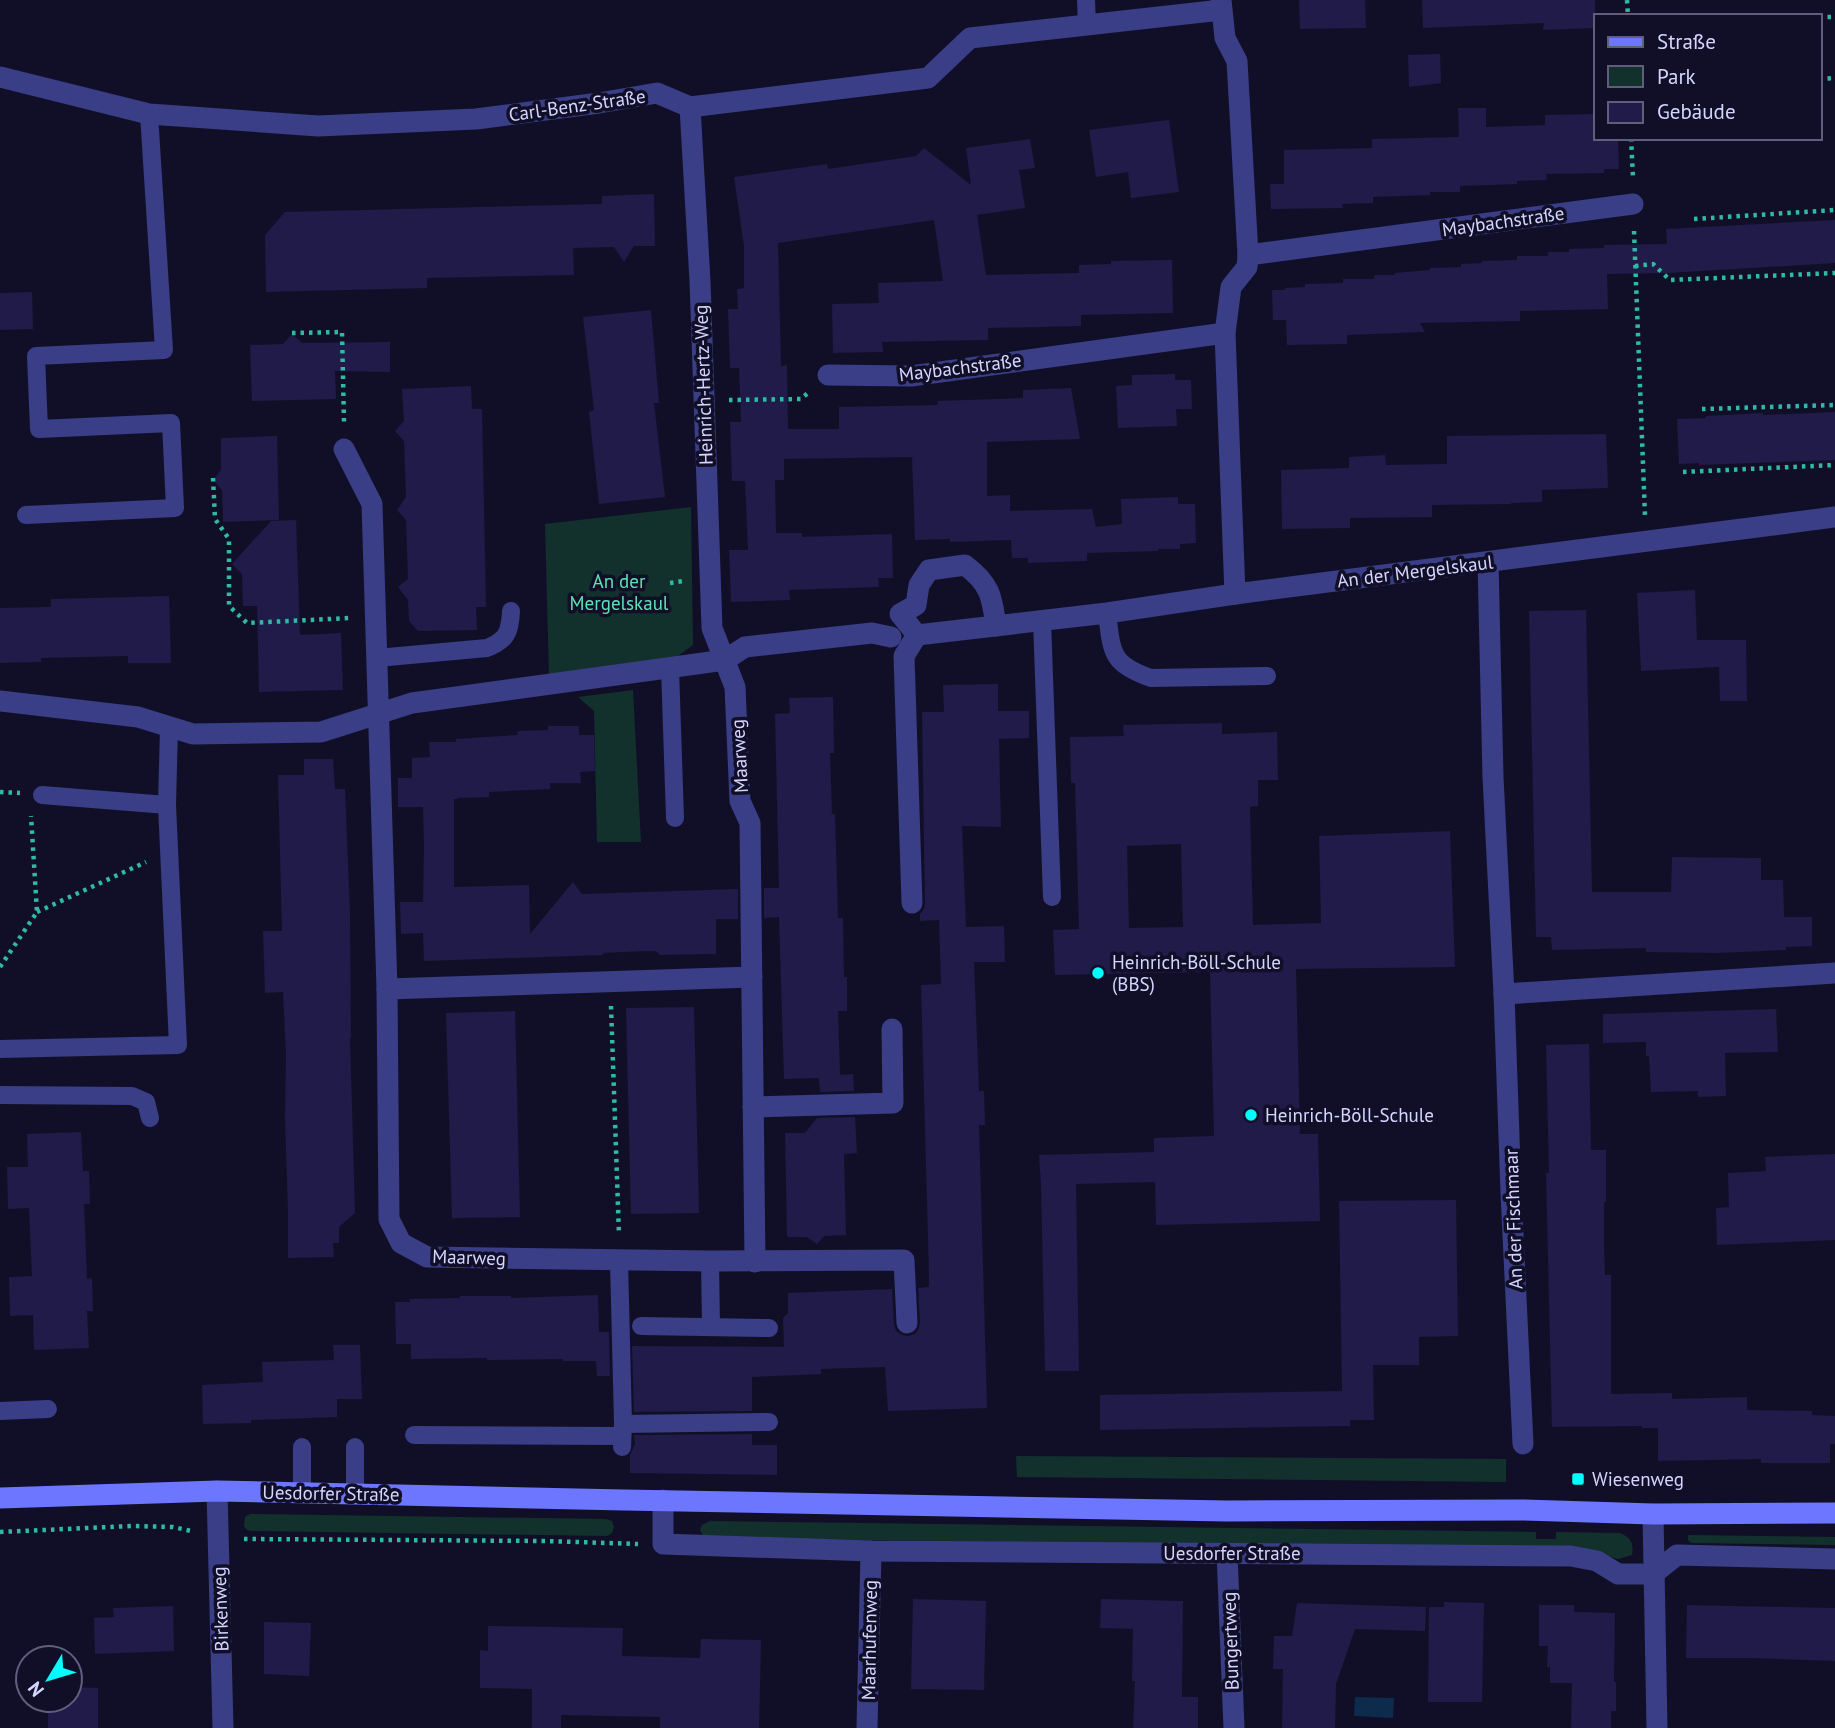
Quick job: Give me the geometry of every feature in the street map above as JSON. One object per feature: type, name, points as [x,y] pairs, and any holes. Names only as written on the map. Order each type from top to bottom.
[{"type":"street","name":"Carl-Benz-Straße","points":[[0,77],[149,114],[318,126],[476,119],[657,93],[690,107],[928,78],[970,38],[1087,25],[1221,5]]},
{"type":"street","points":[[1221,5],[1225,38],[1237,61],[1248,255],[1247,267],[1231,287],[1225,333],[1235,594]]},
{"type":"street","name":"Heinrich-Hertz-Weg","points":[[690,107],[700,281],[712,628],[725,660]]},
{"type":"street","name":"Maybachstraße","points":[[1248,255],[1633,204]]},
{"type":"street","name":"Maybachstraße","points":[[828,375],[911,376],[1225,333]]},
{"type":"street","points":[[344,449],[372,504],[379,714]]},
{"type":"street","name":"An der Mergelskaul","points":[[917,635],[1107,613],[1235,594],[1835,517]]},
{"type":"street","name":"An der Fischmaar","points":[[1488,562],[1493,777],[1523,1444]]},
{"type":"street","points":[[912,903],[904,656],[917,635],[900,614],[916,605],[919,585],[929,570],[965,565],[982,578],[992,601],[996,626]]},
{"type":"street","points":[[0,701],[138,717],[193,734],[321,732],[412,703],[725,660],[746,647],[872,633],[891,637]]},
{"type":"street","name":"Maarweg","points":[[725,660],[736,687],[740,801],[750,823],[755,1262]]},
{"type":"street","name":"Maarweg","points":[[379,714],[387,989],[389,1219],[401,1243],[428,1257],[755,1262],[904,1260],[906,1323]]},
{"type":"street","points":[[1504,994],[1835,973]]},
{"type":"street","points":[[387,989],[752,977]]},
{"type":"street","points":[[753,1107],[893,1102],[892,1029]]},
{"type":"street","name":"Uesdorfer Straße","points":[[0,1498],[217,1490],[1227,1511],[1835,1513]]},
{"type":"street","name":"Birkenweg","points":[[217,1490],[223,1728]]},
{"type":"street","points":[[663,1500],[663,1544]]},
{"type":"street","points":[[1653,1514],[1657,1728]]},
{"type":"street","name":"Uesdorfer Straße","points":[[663,1544],[871,1551],[1571,1556],[1597,1561],[1618,1574],[1653,1574]]},
{"type":"street","name":"Maarhufenweg","points":[[867,1728],[871,1551]]},
{"type":"street","name":"Bungertweg","points":[[1227,1553],[1234,1728]]},
{"type":"street","points":[[1653,1574],[1677,1555],[1835,1559]]},
{"type":"lane","points":[[1086,0],[1087,25]]},
{"type":"lane","points":[[26,515],[176,508],[172,423],[39,429],[36,356],[164,350],[149,114]]},
{"type":"lane","points":[[377,658],[487,648],[500,643],[508,632],[511,611]]},
{"type":"lane","points":[[1107,613],[1112,650],[1121,664],[1135,673],[1151,678],[1268,676]]},
{"type":"lane","points":[[1042,621],[1052,897]]},
{"type":"lane","points":[[670,668],[675,818]]},
{"type":"lane","points":[[0,1049],[178,1045],[167,805],[169,728]]},
{"type":"lane","points":[[36,801],[167,805]]},
{"type":"lane","points":[[0,1096],[132,1096],[146,1102],[150,1118]]},
{"type":"lane","points":[[619,1261],[622,1436]]},
{"type":"lane","points":[[710,1261],[711,1327]]},
{"type":"lane","points":[[641,1326],[769,1328]]},
{"type":"lane","points":[[0,1411],[48,1409]]},
{"type":"lane","points":[[414,1435],[622,1436],[769,1422]]},
{"type":"lane","points":[[302,1447],[302,1492]]},
{"type":"lane","points":[[355,1447],[355,1494]]},
{"type":"path","points":[[1632,140],[1645,541]]},
{"type":"path","points":[[1693,219],[1835,210]]},
{"type":"path","points":[[1635,265],[1653,264],[1670,280],[1835,273]]},
{"type":"path","points":[[292,332],[342,332],[344,449]]},
{"type":"path","points":[[704,400],[801,399],[828,375]]},
{"type":"path","points":[[1702,409],[1835,405]]},
{"type":"path","points":[[1683,472],[1835,465]]},
{"type":"path","points":[[213,478],[215,519],[229,539],[229,606],[247,624],[375,616]]},
{"type":"path","points":[[36,801],[37,912]]},
{"type":"path","points":[[0,967],[37,912],[169,851]]},
{"type":"path","points":[[611,981],[619,1261]]},
{"type":"path","points":[[0,1532],[131,1526],[173,1527],[218,1538],[663,1544]]},
{"type":"green space","name":"An der Mergelskaul","points":[[691,507],[693,645],[671,661],[549,676],[545,524]]},
{"type":"green space","points":[[633,690],[641,842],[597,842],[594,711],[578,697]]},
{"type":"green space","points":[[1016,1456],[1506,1459],[1506,1482],[1017,1477]]},
{"type":"green space","points":[[250,1514],[606,1519],[612,1521],[614,1527],[612,1533],[607,1536],[250,1531],[244,1526],[245,1517]]},
{"type":"green space","points":[[710,1521],[1536,1532],[1536,1539],[1556,1539],[1556,1532],[1620,1533],[1631,1541],[1633,1551],[1632,1555],[1618,1559],[1589,1550],[1569,1549],[707,1538],[700,1530],[702,1525]]},
{"type":"green space","points":[[1688,1535],[1835,1537],[1835,1545],[1691,1543]]},
{"type":"water","points":[[1355,1697],[1394,1698],[1393,1718],[1354,1716]]},
{"type":"building","points":[[1299,0],[1365,0],[1366,28],[1300,29]]},
{"type":"building","points":[[1422,0],[1595,0],[1594,28],[1543,30],[1544,23],[1423,28]]},
{"type":"building","points":[[1440,54],[1441,83],[1409,87],[1408,55]]},
{"type":"building","points":[[1458,108],[1486,108],[1486,127],[1545,125],[1545,115],[1594,114],[1594,140],[1618,140],[1619,169],[1604,169],[1604,173],[1546,174],[1547,180],[1517,181],[1517,184],[1460,186],[1460,192],[1373,197],[1373,203],[1342,204],[1343,208],[1271,209],[1270,184],[1284,184],[1284,150],[1372,148],[1372,139],[1459,137]]},
{"type":"building","points":[[1169,120],[1179,192],[1131,198],[1128,172],[1096,177],[1089,130]]},
{"type":"building","points":[[1030,139],[1035,168],[1019,170],[1025,208],[977,215],[986,275],[1079,273],[1079,265],[1111,264],[1111,261],[1172,260],[1173,313],[1081,315],[1081,326],[988,328],[988,340],[882,342],[883,352],[833,353],[832,304],[879,303],[878,283],[943,281],[934,220],[778,243],[781,366],[787,365],[788,429],[839,429],[839,407],[938,405],[937,401],[1023,398],[1023,390],[1071,388],[1080,439],[987,442],[987,496],[1010,495],[1010,511],[1092,509],[1096,527],[1122,524],[1121,499],[1178,497],[1178,504],[1195,504],[1196,543],[1180,544],[1180,549],[1087,553],[1087,561],[1028,563],[1028,558],[1012,558],[1011,540],[915,540],[912,457],[784,459],[784,480],[775,480],[776,533],[802,533],[802,537],[892,534],[893,578],[878,578],[879,587],[789,590],[790,600],[731,602],[729,550],[748,550],[745,481],[732,481],[730,422],[741,422],[739,368],[730,368],[728,309],[738,309],[737,289],[744,288],[744,246],[734,177],[827,164],[828,169],[916,156],[924,148],[971,185],[966,148]]},
{"type":"building","points":[[654,194],[655,246],[634,246],[624,262],[614,247],[573,248],[574,275],[427,278],[427,288],[266,292],[265,235],[285,212],[602,204],[602,196]]},
{"type":"building","points":[[1835,220],[1835,263],[1607,274],[1608,309],[1520,311],[1520,321],[1420,323],[1425,332],[1347,335],[1347,344],[1287,345],[1286,320],[1273,320],[1272,290],[1305,287],[1305,284],[1343,283],[1343,279],[1374,279],[1375,275],[1461,267],[1461,264],[1482,261],[1517,260],[1517,256],[1548,256],[1548,252],[1604,248],[1604,245],[1667,244],[1666,229]]},
{"type":"building","points":[[32,292],[33,329],[0,330],[0,293]]},
{"type":"building","points":[[651,310],[659,403],[654,403],[665,497],[599,504],[589,412],[594,410],[583,317]]},
{"type":"building","points":[[292,334],[302,343],[390,342],[390,372],[335,371],[336,399],[252,401],[250,345],[283,344]]},
{"type":"building","points":[[1175,374],[1175,380],[1191,380],[1192,409],[1176,409],[1177,426],[1118,428],[1116,386],[1132,385],[1132,375]]},
{"type":"building","points":[[471,386],[472,409],[482,409],[486,607],[476,607],[477,630],[418,631],[409,621],[408,600],[398,587],[408,579],[406,520],[397,510],[406,497],[404,441],[395,431],[404,421],[402,389]]},
{"type":"building","points":[[1835,412],[1835,460],[1679,464],[1677,419],[1763,413]]},
{"type":"building","points":[[1606,434],[1608,488],[1542,490],[1542,502],[1432,505],[1432,517],[1350,518],[1350,528],[1282,529],[1281,470],[1349,468],[1349,457],[1385,455],[1386,465],[1447,464],[1447,436]]},
{"type":"building","points":[[277,436],[279,520],[223,522],[222,490],[213,480],[221,470],[221,438]]},
{"type":"building","points":[[296,520],[300,635],[341,633],[343,690],[259,692],[257,606],[243,606],[242,574],[232,564],[271,521]]},
{"type":"building","points":[[1695,590],[1697,640],[1746,640],[1747,701],[1720,701],[1719,667],[1641,671],[1637,593]]},
{"type":"building","points":[[169,596],[171,663],[128,663],[128,656],[41,658],[41,662],[0,663],[0,608],[51,607],[51,599]]},
{"type":"building","points":[[1586,610],[1592,892],[1671,892],[1672,857],[1761,858],[1761,880],[1783,880],[1784,917],[1812,917],[1812,946],[1718,953],[1646,952],[1646,948],[1552,950],[1551,937],[1536,937],[1529,611]]},
{"type":"building","points":[[998,684],[998,711],[1029,711],[1029,738],[999,739],[1001,827],[962,826],[966,927],[1004,926],[1005,962],[974,962],[979,1091],[984,1091],[985,1125],[979,1125],[987,1408],[888,1411],[885,1367],[821,1369],[821,1374],[752,1377],[752,1411],[634,1412],[632,1346],[784,1347],[783,1318],[788,1313],[788,1293],[892,1289],[896,1331],[908,1336],[915,1334],[919,1328],[918,1288],[929,1287],[921,985],[941,984],[939,920],[920,921],[925,903],[922,712],[944,712],[943,685]]},
{"type":"building","points":[[833,697],[834,753],[830,753],[832,814],[835,814],[838,918],[843,918],[844,977],[847,977],[847,1011],[838,1011],[840,1075],[853,1074],[854,1091],[820,1092],[819,1078],[784,1079],[779,917],[764,918],[764,888],[779,888],[775,714],[790,713],[789,698]]},
{"type":"building","name":"Heinrich-Böll-Schule (BBS)","points":[[1222,723],[1222,734],[1277,732],[1278,780],[1258,780],[1258,806],[1250,807],[1253,925],[1321,923],[1319,836],[1450,831],[1455,967],[1296,969],[1300,1134],[1318,1134],[1320,1221],[1156,1225],[1155,1182],[1076,1184],[1079,1371],[1045,1371],[1039,1155],[1154,1152],[1154,1138],[1214,1136],[1210,972],[1055,975],[1053,930],[1079,929],[1075,783],[1071,783],[1070,737],[1124,736],[1123,725]],"holes":[[[1181,844],[1183,927],[1129,928],[1127,846]]]},
{"type":"building","points":[[548,726],[579,726],[579,735],[594,735],[595,771],[580,772],[581,783],[550,783],[550,789],[489,792],[489,797],[454,799],[454,887],[529,885],[530,934],[573,882],[582,894],[738,889],[738,919],[716,919],[716,954],[660,955],[656,951],[643,951],[603,955],[424,961],[423,933],[401,934],[400,902],[423,902],[423,807],[398,807],[398,778],[412,778],[412,758],[430,757],[429,742],[456,742],[456,739],[517,735],[518,731],[548,730]]},
{"type":"building","points":[[304,759],[333,759],[335,789],[345,789],[355,1213],[339,1227],[339,1243],[333,1243],[334,1257],[288,1258],[283,992],[265,993],[263,931],[282,931],[278,775],[304,775]]},
{"type":"building","points":[[694,1007],[699,1213],[631,1214],[626,1008]]},
{"type":"building","points":[[1776,1009],[1778,1052],[1725,1053],[1726,1096],[1698,1097],[1698,1091],[1651,1092],[1646,1042],[1603,1043],[1603,1014]]},
{"type":"building","points":[[515,1011],[520,1217],[452,1218],[446,1013]]},
{"type":"building","points":[[1589,1044],[1591,1150],[1606,1150],[1604,1246],[1605,1275],[1611,1275],[1611,1394],[1672,1393],[1672,1399],[1747,1397],[1747,1410],[1812,1411],[1812,1415],[1835,1416],[1835,1444],[1830,1444],[1830,1463],[1761,1463],[1761,1459],[1658,1461],[1658,1428],[1552,1427],[1546,1045]]},
{"type":"building","points":[[855,1117],[857,1153],[844,1154],[846,1235],[824,1236],[817,1244],[807,1237],[787,1237],[785,1133],[805,1133],[817,1118]]},
{"type":"building","points":[[81,1132],[83,1171],[89,1171],[90,1204],[84,1204],[87,1279],[92,1278],[93,1311],[87,1311],[89,1348],[34,1350],[33,1315],[10,1316],[9,1277],[32,1276],[29,1208],[8,1209],[7,1167],[28,1167],[27,1134]]},
{"type":"building","points":[[1835,1154],[1835,1240],[1717,1245],[1716,1208],[1729,1207],[1728,1173],[1766,1171],[1765,1157]]},
{"type":"building","points":[[1456,1200],[1458,1336],[1419,1337],[1419,1365],[1373,1365],[1374,1420],[1350,1420],[1350,1426],[1100,1430],[1100,1395],[1342,1391],[1339,1201]]},
{"type":"building","points":[[598,1295],[599,1332],[609,1332],[610,1376],[597,1376],[596,1361],[411,1359],[411,1344],[396,1344],[395,1302],[460,1296],[511,1298]]},
{"type":"building","points":[[333,1345],[360,1345],[362,1399],[337,1399],[337,1417],[203,1424],[202,1385],[263,1382],[262,1362],[334,1360]]},
{"type":"building","points":[[752,1434],[752,1445],[777,1445],[777,1475],[630,1473],[634,1435]]},
{"type":"building","points":[[913,1599],[986,1601],[984,1690],[911,1689]]},
{"type":"building","points":[[1101,1599],[1183,1601],[1182,1697],[1198,1697],[1198,1728],[1133,1728],[1133,1629],[1100,1628]]},
{"type":"building","points":[[1444,1602],[1484,1603],[1482,1702],[1428,1702],[1429,1607],[1444,1607]]},
{"type":"building","points":[[1297,1603],[1426,1607],[1425,1631],[1355,1629],[1336,1684],[1335,1728],[1282,1728],[1283,1669],[1273,1669],[1274,1636],[1292,1636]]},
{"type":"building","points":[[1539,1605],[1574,1605],[1574,1612],[1615,1613],[1616,1711],[1611,1711],[1611,1728],[1571,1728],[1572,1683],[1550,1683],[1550,1667],[1547,1667],[1548,1646],[1539,1646]]},
{"type":"building","points":[[1687,1605],[1835,1608],[1835,1661],[1686,1658]]},
{"type":"building","points":[[173,1606],[174,1651],[95,1654],[94,1618],[114,1617],[113,1608]]},
{"type":"building","points":[[264,1622],[311,1623],[309,1676],[264,1674]]},
{"type":"building","points":[[488,1626],[623,1628],[622,1656],[700,1658],[701,1639],[761,1640],[759,1728],[660,1728],[660,1717],[561,1715],[561,1728],[532,1728],[532,1689],[480,1688],[480,1650],[488,1651]]},
{"type":"building","points":[[84,1688],[98,1688],[98,1728],[48,1728],[48,1714],[84,1714]]},
{"type":"place","name":"Heinrich-Böll-Schule (BBS)","points":[[1098,973]]},
{"type":"place","name":"Heinrich-Böll-Schule","points":[[1251,1115]]},
{"type":"place","name":"Wiesenweg","points":[[1578,1479]]}]
